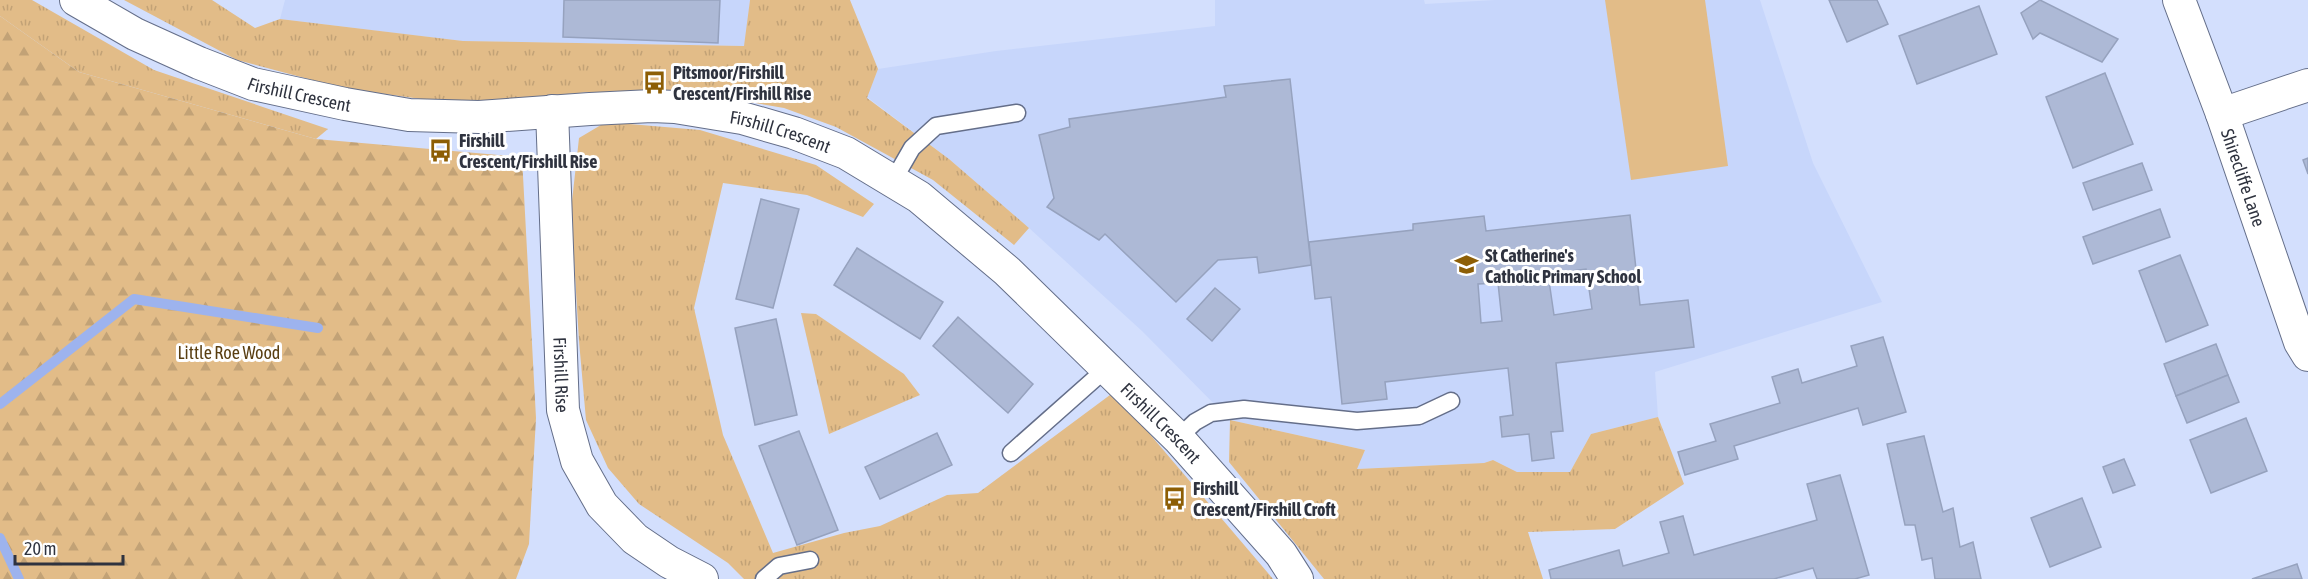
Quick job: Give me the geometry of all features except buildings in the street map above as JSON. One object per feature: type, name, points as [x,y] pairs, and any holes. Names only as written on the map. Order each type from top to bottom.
[{"type":"street","name":"Firshill Crescent","points":[[76,0],[135,34],[253,84],[345,104],[409,115],[479,117],[552,111],[675,107],[742,118],[794,133],[846,153],[919,197],[1007,271],[1178,438],[1281,554],[1297,579]]},
{"type":"street","name":"Shirecliffe Lane","points":[[2179,0],[2222,114],[2300,342],[2308,355]]},
{"type":"street","points":[[2222,114],[2308,85]]},
{"type":"street","name":"Firshill Rise","points":[[552,111],[563,410],[577,461],[602,505],[634,539],[669,562],[702,579]]},
{"type":"lane","points":[[893,181],[912,148],[936,126],[1017,113]]},
{"type":"lane","points":[[1011,453],[1107,367]]},
{"type":"lane","points":[[1178,438],[1195,422],[1211,413],[1244,409],[1356,422],[1419,416],[1451,401]]},
{"type":"lane","points":[[764,579],[779,566],[810,560]]},
{"type":"shaded area","points":[[285,0],[750,0],[745,46],[462,41],[280,19]]},
{"type":"shaded area","name":"St Catherine's Catholic Primary School","points":[[1215,0],[1424,0],[1425,4],[1495,0],[1760,0],[1813,163],[1882,302],[1655,372],[1658,417],[1591,434],[1570,472],[1517,472],[1493,460],[1484,463],[1356,469],[1365,450],[1230,420],[1142,331],[1029,228],[949,159],[867,97],[878,69],[996,51],[1215,26]]},
{"type":"green space","points":[[0,0],[32,0],[154,70],[328,129],[316,139],[79,72],[0,16]]},
{"type":"green space","points":[[124,0],[212,0],[255,28],[280,19],[463,41],[744,46],[750,0],[850,0],[878,69],[867,98],[949,159],[1029,228],[1014,245],[933,180],[836,127],[784,108],[690,92],[590,92],[457,104],[342,88],[237,60]]},
{"type":"green space","points":[[1605,0],[1705,0],[1728,166],[1631,180]]},
{"type":"green space","name":"Little Roe Wood","points":[[0,16],[79,72],[316,139],[522,157],[536,418],[529,544],[516,579],[0,579]]},
{"type":"green space","points":[[606,122],[700,130],[816,165],[874,204],[863,217],[807,195],[723,183],[694,308],[723,435],[773,553],[844,533],[880,526],[947,495],[978,493],[1114,392],[1273,579],[744,579],[728,563],[639,504],[608,468],[586,420],[571,210],[579,138]]},
{"type":"green space","points":[[801,313],[816,314],[904,374],[920,395],[829,434]]},
{"type":"green space","points":[[1658,417],[1684,484],[1615,529],[1528,532],[1543,579],[1324,579],[1229,462],[1230,420],[1365,450],[1357,469],[1484,463],[1493,460],[1517,472],[1570,472],[1591,434]]},
{"type":"waterway","points":[[0,404],[134,299],[318,328]]},
{"type":"waterway","points":[[0,538],[19,579]]},
{"type":"place","name":"Pitsmoor/Firshill Crescent/Firshill Rise","points":[[655,82]]},
{"type":"place","name":"Firshill Crescent/Firshill Rise","points":[[441,150]]},
{"type":"place","name":"St Catherine's Catholic Primary School","points":[[1467,265]]},
{"type":"place","name":"Firshill Crescent/Firshill Croft","points":[[1175,498]]}]
